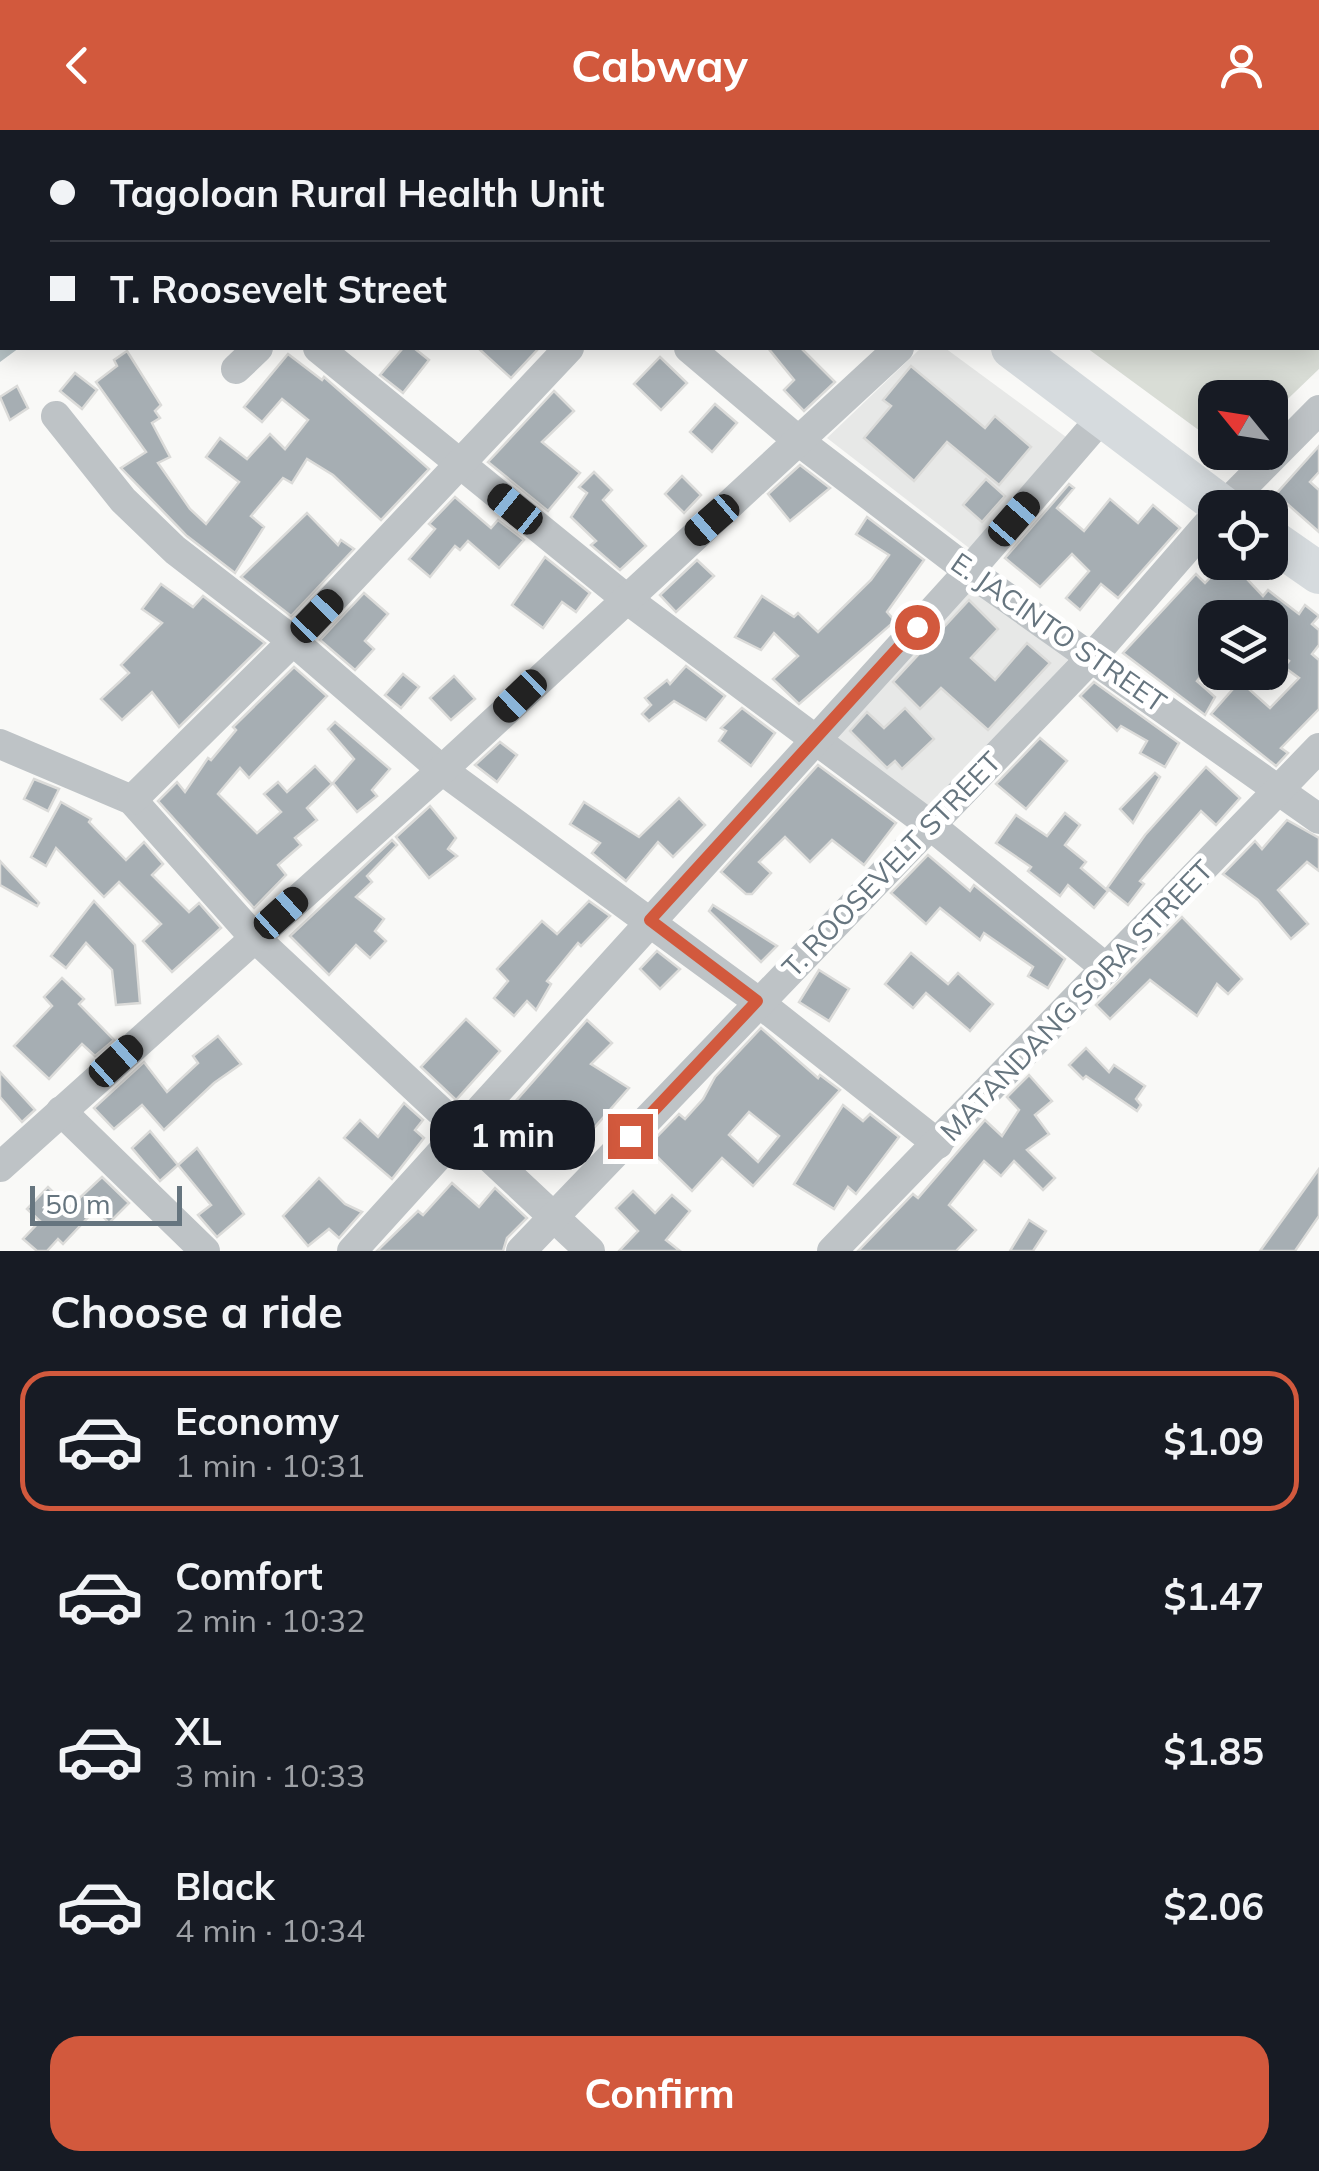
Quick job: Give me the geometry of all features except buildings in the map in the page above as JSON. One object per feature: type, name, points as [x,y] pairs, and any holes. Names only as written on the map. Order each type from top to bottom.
[{"type":"highway","points":[[1015,350],[1200,490]]},
{"type":"highway","points":[[1288,551],[1319,573]]},
{"type":"street","points":[[236,369],[256,350]]},
{"type":"street","points":[[320,350],[624,597],[930,826],[1107,968]]},
{"type":"street","points":[[132,800],[293,641],[566,350]]},
{"type":"street","name":"E. JACINTO STREET","points":[[691,350],[800,442],[969,571],[1319,819]]},
{"type":"street","points":[[0,1167],[442,770],[624,597],[800,442],[897,350]]},
{"type":"street","points":[[1240,490],[1319,410]]},
{"type":"street","points":[[56,416],[148,526],[293,641],[442,770],[650,920],[938,1144]]},
{"type":"street","points":[[352,1251],[969,571],[1102,416]]},
{"type":"street","name":"T. ROOSEVELT STREET","points":[[522,1251],[757,1001],[1094,656],[1198,536]]},
{"type":"street","points":[[0,744],[132,800],[254,937],[590,1251]]},
{"type":"street","name":"MATANDANG SORA STREET","points":[[832,1251],[1319,748]]},
{"type":"street","points":[[62,1111],[205,1251]]},
{"type":"shaded area","points":[[0,350],[16,350],[0,362]]},
{"type":"shaded area","points":[[919,350],[948,350],[1066,437],[973,551],[827,438]]},
{"type":"shaded area","points":[[1090,350],[1319,350],[1319,369],[1288,399],[1288,380],[1198,380],[1198,430]]},
{"type":"shaded area","points":[[973,583],[1071,657],[927,810],[830,735]]},
{"type":"route","points":[[630,1136],[757,1001],[650,920],[917,627]]}]
